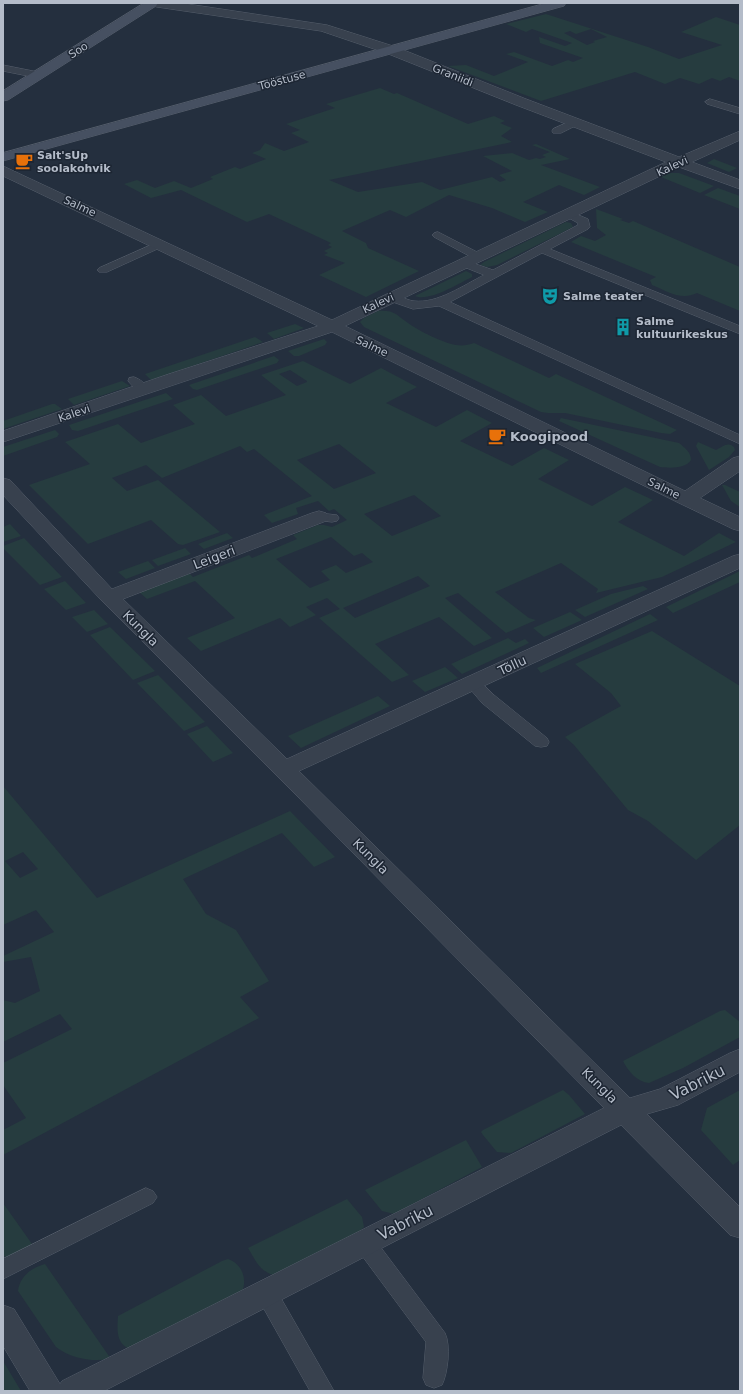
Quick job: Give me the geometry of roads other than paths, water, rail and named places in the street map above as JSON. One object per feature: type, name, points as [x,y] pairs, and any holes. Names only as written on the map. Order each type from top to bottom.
[{"type":"street","name":"Soo","points":[[3,97],[152,3]]},
{"type":"street","name":"Graniidi","points":[[156,3],[323,28],[391,50],[740,185]]},
{"type":"street","name":"Tööstuse","points":[[3,157],[560,3]]},
{"type":"street","name":"Kalevi","points":[[3,437],[139,385],[317,332],[740,135]]},
{"type":"street","name":"Salme","points":[[3,170],[268,294],[330,326],[438,377],[740,525]]},
{"type":"street","points":[[686,499],[740,462]]},
{"type":"street","name":"Kungla","points":[[3,484],[109,596],[284,769],[740,1226]]},
{"type":"street","name":"Leigeri","points":[[109,596],[326,517]]},
{"type":"street","name":"Tõllu","points":[[284,769],[740,560]]},
{"type":"street","name":"Vabriku","points":[[73,1391],[625,1110],[668,1097],[740,1060]]},
{"type":"street","points":[[3,1319],[48,1391]]},
{"type":"lane","points":[[3,68],[38,75]]},
{"type":"lane","points":[[710,102],[740,111]]},
{"type":"lane","points":[[557,131],[575,122]]},
{"type":"lane","points":[[391,297],[413,305],[441,302],[584,227],[584,221],[569,214]]},
{"type":"lane","points":[[438,235],[470,260],[493,274]]},
{"type":"lane","points":[[103,270],[160,244]]},
{"type":"lane","points":[[541,249],[740,330]]},
{"type":"lane","points":[[441,302],[740,440]]},
{"type":"lane","points":[[473,683],[488,699],[541,742]]},
{"type":"lane","points":[[3,1270],[146,1197]]},
{"type":"lane","points":[[364,1243],[437,1340],[434,1378]]},
{"type":"lane","points":[[266,1293],[322,1391]]},
{"type":"place","name":"Salt'sUp soolakohvik","points":[[24,161]]},
{"type":"place","name":"Salme teater","points":[[550,296]]},
{"type":"place","name":"Salme kultuurikeskus","points":[[623,327]]},
{"type":"place","name":"Koogipood","points":[[497,436]]}]
